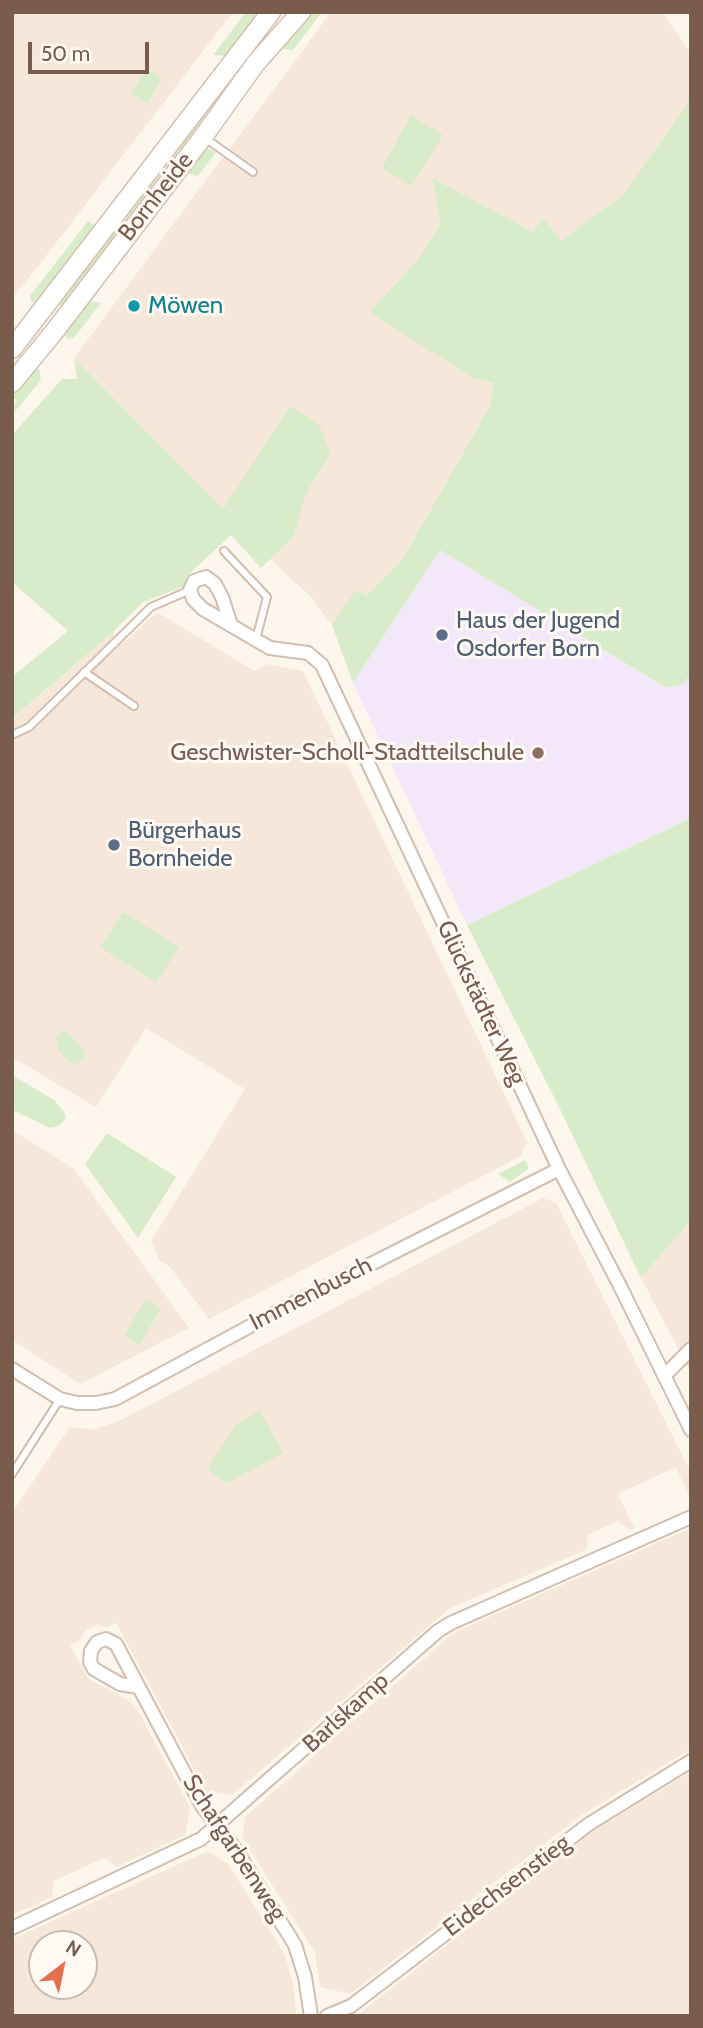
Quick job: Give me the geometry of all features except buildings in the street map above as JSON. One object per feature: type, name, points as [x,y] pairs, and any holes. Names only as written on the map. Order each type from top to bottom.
[{"type":"street","name":"Bornheide","points":[[12,349],[271,12]]},
{"type":"street","points":[[256,63],[269,30],[283,12]]},
{"type":"street","name":"Bornheide","points":[[12,383],[63,321],[256,63],[301,12]]},
{"type":"street","points":[[191,590],[191,585],[198,579],[210,579],[222,597],[231,625]]},
{"type":"street","name":"Glückstädter Weg","points":[[191,590],[195,603],[256,640],[278,650],[308,653],[322,665],[559,1168],[691,1430]]},
{"type":"street","name":"Immenbusch","points":[[12,1369],[60,1399],[96,1403],[115,1399],[280,1310],[559,1168]]},
{"type":"street","points":[[664,1376],[691,1349]]},
{"type":"street","name":"Barlskamp","points":[[12,1928],[192,1845],[445,1627],[464,1616],[691,1517]]},
{"type":"street","name":"Schafgarbenweg","points":[[138,1687],[202,1806],[236,1850],[295,1945],[305,1977],[311,2016]]},
{"type":"street","name":"Eidechsenstieg","points":[[327,2016],[351,2006],[589,1824],[691,1761]]},
{"type":"lane","points":[[203,137],[253,172]]},
{"type":"lane","points":[[47,305],[63,321]]},
{"type":"lane","points":[[224,551],[267,597],[256,640]]},
{"type":"lane","points":[[12,735],[29,727],[151,607],[191,590]]},
{"type":"lane","points":[[84,672],[134,706]]},
{"type":"lane","points":[[12,1474],[60,1399]]},
{"type":"shaded area","points":[[12,12],[233,12],[12,298]]},
{"type":"shaded area","points":[[331,12],[662,12],[691,53],[691,98],[624,194],[561,242],[544,219],[533,232],[432,179],[440,224],[417,261],[369,312],[474,379],[494,383],[490,406],[402,560],[366,596],[356,591],[332,625],[312,598],[270,559],[294,536],[289,407],[223,509],[74,358]]},
{"type":"shaded area","name":"Geschwister-Scholl-Stadtteilschule","points":[[440,550],[665,688],[683,684],[691,673],[691,818],[467,925],[353,683]]},
{"type":"shaded area","points":[[157,612],[255,671],[266,664],[303,671],[527,1142],[521,1156],[209,1319],[170,1267],[159,1260],[151,1241],[245,1089],[146,1028],[96,1107],[12,1057],[12,720],[113,632],[121,645]]},
{"type":"shaded area","points":[[12,1130],[73,1168],[189,1328],[80,1384],[12,1340]]},
{"type":"shaded area","points":[[543,1198],[556,1203],[691,1473],[691,1501],[676,1467],[618,1494],[634,1528],[631,1530],[617,1521],[588,1535],[586,1550],[450,1608],[232,1795],[206,1791],[116,1623],[108,1627],[97,1625],[86,1630],[79,1641],[70,1646],[89,1679],[135,1706],[190,1807],[185,1835],[117,1867],[104,1858],[54,1881],[52,1897],[12,1915],[12,1513],[69,1428],[95,1429],[121,1420]]},
{"type":"shaded area","points":[[691,1220],[691,1373],[641,1278]]},
{"type":"shaded area","points":[[691,1528],[691,1749],[583,1814],[350,1994],[320,1987],[315,1953],[242,1837],[245,1817],[453,1633]]},
{"type":"shaded area","points":[[691,1772],[691,2016],[356,2016],[593,1831]]},
{"type":"shaded area","points":[[208,1851],[228,1864],[285,1955],[294,1988],[296,2016],[12,2016],[12,1939],[28,1932],[28,2000],[98,2000],[98,1930],[32,1930]]},
{"type":"green space","points":[[246,12],[264,12],[230,56],[213,55]]},
{"type":"green space","points":[[308,12],[322,12],[293,50],[277,48]]},
{"type":"green space","points":[[146,69],[162,78],[147,103],[131,93]]},
{"type":"green space","points":[[215,94],[218,96],[197,136],[66,308],[61,308],[57,301]]},
{"type":"green space","points":[[691,98],[691,673],[683,684],[666,688],[440,550],[353,683],[332,625],[356,590],[366,596],[402,560],[490,406],[494,383],[474,379],[369,312],[417,261],[440,224],[432,178],[533,232],[543,218],[561,241],[624,194]]},
{"type":"green space","points":[[411,115],[443,135],[412,186],[382,168]]},
{"type":"green space","points":[[202,147],[216,152],[198,176],[183,172]]},
{"type":"green space","points":[[88,221],[94,225],[65,263],[68,270],[39,309],[30,296]]},
{"type":"green space","points":[[84,300],[101,303],[74,338],[68,339],[61,332]]},
{"type":"green space","points":[[74,358],[223,509],[290,406],[319,424],[330,453],[305,495],[294,536],[261,568],[231,535],[190,573],[183,587],[143,602],[113,632],[12,719],[12,677],[68,631],[12,582],[12,435],[62,379],[77,379]]},
{"type":"green space","points":[[32,369],[39,369],[41,380],[12,415],[12,407],[17,401],[12,397],[12,392]]},
{"type":"green space","points":[[691,818],[691,1220],[641,1278],[467,925]]},
{"type":"green space","points":[[123,912],[179,947],[156,983],[100,947]]},
{"type":"green space","points":[[63,1031],[68,1032],[85,1052],[84,1058],[75,1064],[68,1061],[57,1048],[56,1035]]},
{"type":"green space","points":[[12,1075],[54,1100],[66,1118],[59,1126],[50,1128],[12,1110]]},
{"type":"green space","points":[[107,1133],[176,1177],[138,1238],[85,1164]]},
{"type":"green space","points":[[525,1160],[529,1168],[510,1182],[498,1174]]},
{"type":"green space","points":[[146,1299],[161,1308],[139,1345],[124,1336]]},
{"type":"green space","points":[[260,1411],[283,1453],[227,1483],[207,1470],[236,1424]]},
{"type":"place","name":"Möwen","points":[[134,306]]},
{"type":"place","name":"Haus der Jugend Osdorfer Born","points":[[442,635]]},
{"type":"place","name":"Geschwister-Scholl-Stadtteilschule","points":[[538,753]]},
{"type":"place","name":"Bürgerhaus Bornheide","points":[[114,845]]}]
